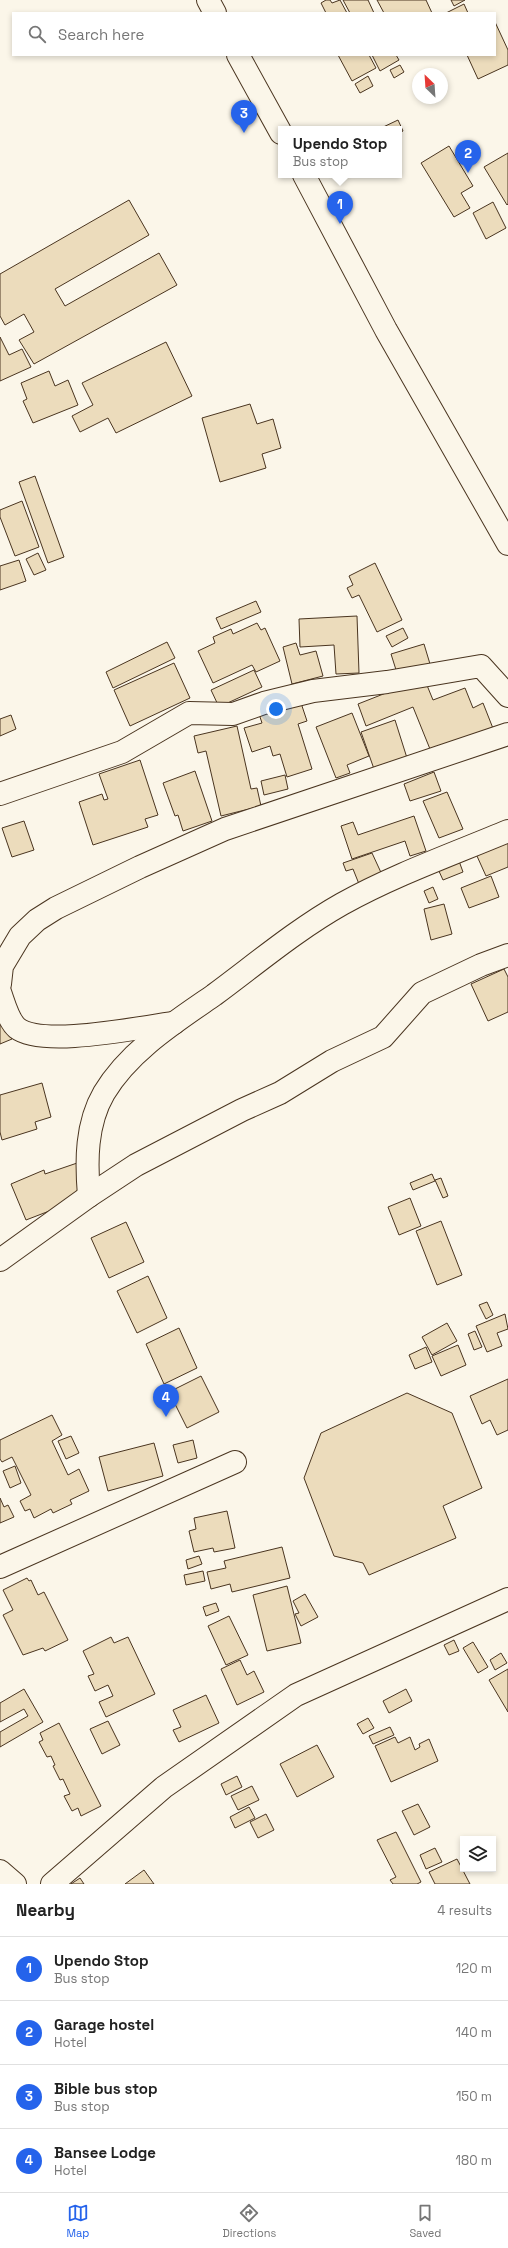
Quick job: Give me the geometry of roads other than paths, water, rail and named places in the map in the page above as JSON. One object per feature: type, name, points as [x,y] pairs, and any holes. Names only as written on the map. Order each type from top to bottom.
[{"type":"main road","points":[[208,0],[215,12]]},
{"type":"main road","points":[[239,56],[278,128]]},
{"type":"main road","points":[[306,178],[386,330],[508,544]]},
{"type":"main road","points":[[0,794],[122,752],[189,713],[234,714],[264,703],[313,691],[387,682],[481,666],[508,696]]},
{"type":"main road","points":[[0,984],[2,966],[20,936],[37,920],[56,908],[140,867],[225,829],[508,734]]},
{"type":"main road","points":[[89,1196],[87,1166],[88,1140],[104,1093],[123,1067],[174,1023],[278,946],[342,904],[373,889],[508,831]]},
{"type":"main road","points":[[0,1260],[89,1196],[136,1165],[242,1110],[280,1093],[332,1061],[383,1037],[422,993],[481,965],[508,955]]},
{"type":"main road","points":[[0,992],[6,1010],[16,1027],[24,1032],[36,1035],[65,1037],[174,1023]]},
{"type":"main road","points":[[0,1567],[236,1462]]},
{"type":"main road","points":[[52,1884],[164,1787],[296,1695],[508,1599]]},
{"type":"main road","points":[[0,1871],[15,1884]]},
{"type":"place","name":"Bible bus stop","points":[[244,133]]},
{"type":"place","name":"Garage hostel","points":[[468,173]]},
{"type":"place","name":"Upendo Stop","points":[[340,224]]},
{"type":"place","name":"Bansee Lodge","points":[[166,1417]]}]
